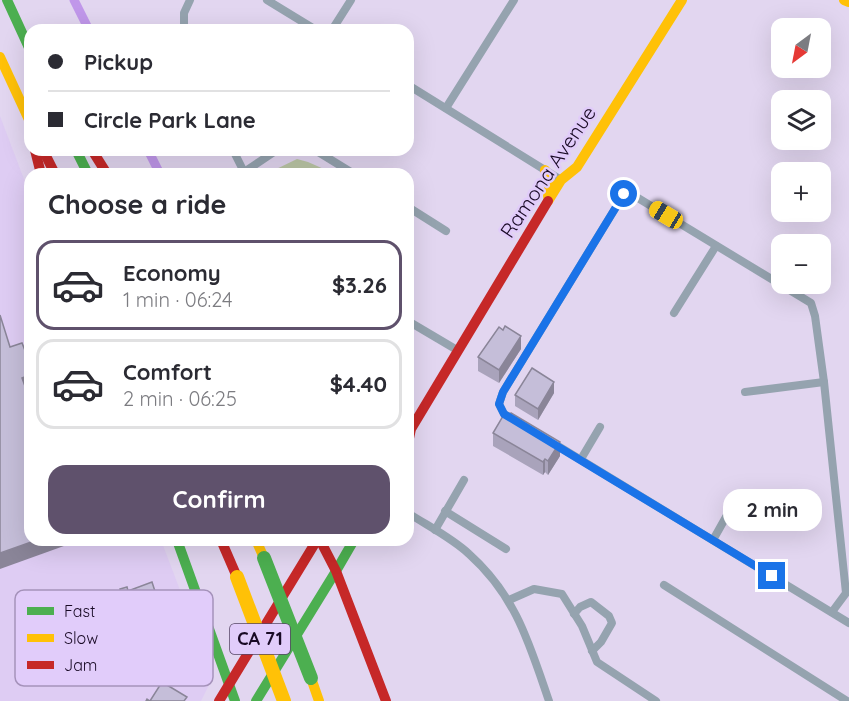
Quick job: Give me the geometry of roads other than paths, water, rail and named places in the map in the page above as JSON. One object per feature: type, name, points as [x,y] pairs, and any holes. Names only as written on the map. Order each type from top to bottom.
[{"type":"main road","points":[[7,0],[24,37]]},
{"type":"main road","name":"Ramona Avenue","points":[[414,426],[457,350],[561,180],[577,167],[682,0]]},
{"type":"main road","points":[[844,0],[849,2]]},
{"type":"main road","points":[[0,57],[24,109]]},
{"type":"main road","points":[[543,210],[550,189],[545,170]]},
{"type":"main road","points":[[179,546],[195,590]]},
{"type":"main road","name":"CA 71","points":[[224,546],[284,701]]},
{"type":"main road","name":"CA 71","points":[[259,546],[319,701]]},
{"type":"main road","points":[[219,701],[315,546]]},
{"type":"main road","points":[[322,546],[336,571],[387,701]]},
{"type":"main road","points":[[256,701],[351,546]]},
{"type":"main road","points":[[213,642],[236,701]]},
{"type":"street","points":[[184,24],[184,13],[190,0]]},
{"type":"street","points":[[267,0],[306,24]]},
{"type":"street","points":[[336,24],[351,0]]},
{"type":"street","points":[[446,108],[514,0]]},
{"type":"street","points":[[414,89],[561,180]]},
{"type":"street","points":[[251,168],[269,156]]},
{"type":"street","points":[[325,156],[344,168]]},
{"type":"street","points":[[523,425],[504,414],[499,404],[509,382],[624,194],[633,195],[811,303],[815,316],[824,382],[846,593],[832,612]]},
{"type":"street","points":[[414,211],[446,231]]},
{"type":"street","points":[[674,314],[716,246]]},
{"type":"street","points":[[414,325],[457,350]]},
{"type":"street","points":[[745,392],[824,382]]},
{"type":"street","points":[[581,459],[600,427]]},
{"type":"street","points":[[542,436],[849,623]]},
{"type":"street","points":[[435,530],[464,480]]},
{"type":"street","points":[[713,540],[731,508]]},
{"type":"street","points":[[446,511],[506,549]]},
{"type":"street","points":[[414,517],[468,552],[497,582],[509,600],[527,639],[549,701]]},
{"type":"street","points":[[664,585],[847,701]]},
{"type":"street","points":[[509,600],[534,589],[562,594],[597,662],[656,701]]},
{"type":"street","points":[[574,614],[580,607],[591,602],[609,616],[612,623],[601,642],[592,651]]},
{"type":"waterway","points":[[74,0],[86,24]]},
{"type":"waterway","points":[[151,156],[157,168]]}]
